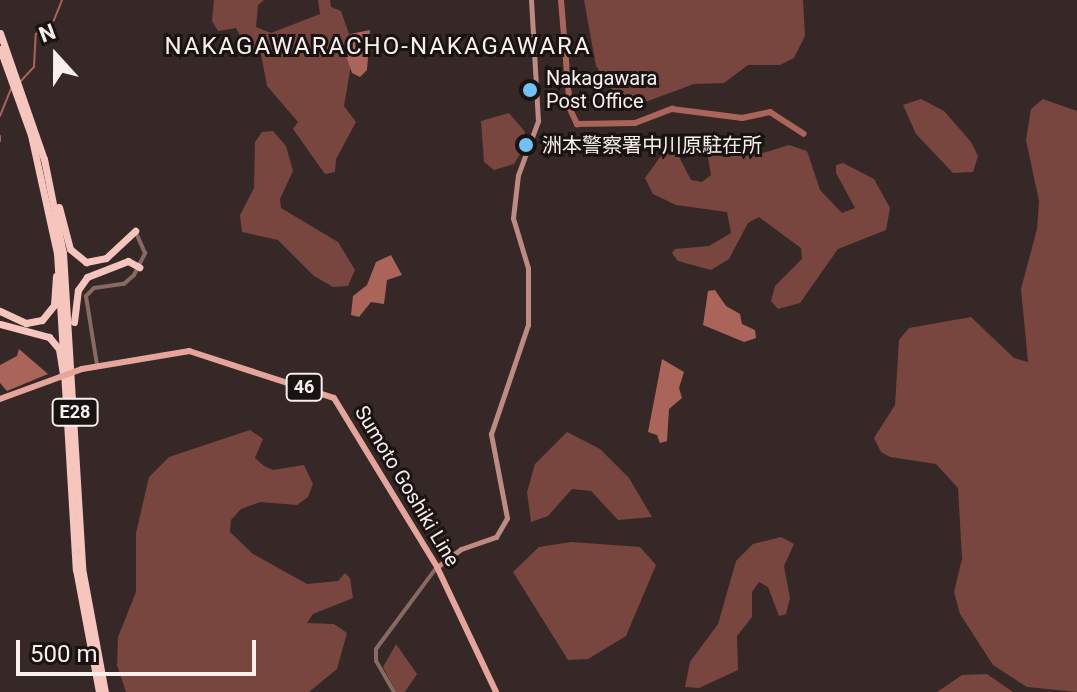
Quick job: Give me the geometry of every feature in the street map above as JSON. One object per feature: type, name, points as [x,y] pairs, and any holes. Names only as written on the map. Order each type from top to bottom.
[{"type":"highway","name":"E28","points":[[0,33],[3,51],[44,159],[67,287],[82,568],[105,692]]},
{"type":"highway","name":"E28","points":[[34,134],[64,315],[77,582],[99,692]]},
{"type":"highway","points":[[44,159],[69,246],[79,259],[102,260],[135,231]]},
{"type":"highway","points":[[0,311],[34,323],[46,318],[54,305],[55,266],[45,191]]},
{"type":"highway","points":[[76,425],[78,290],[97,272],[128,261],[139,267]]},
{"type":"highway","points":[[0,324],[42,333],[57,345],[70,449]]},
{"type":"main road","points":[[437,567],[457,552],[496,537],[507,518],[491,434],[529,317],[528,268],[513,218],[518,175],[538,121],[531,0]]},
{"type":"main road","name":"Sumoto Goshiki Line","points":[[0,399],[97,365],[192,351],[331,397],[437,567],[496,692]]},
{"type":"street","points":[[97,365],[86,296],[96,287],[124,284],[139,267],[145,248],[135,231]]},
{"type":"street","points":[[394,692],[376,661],[376,649],[437,567]]},
{"type":"shaded area","points":[[214,0],[264,0],[258,5],[256,27],[271,33],[320,14],[318,0],[330,0],[331,7],[341,11],[351,40],[344,50],[351,65],[344,106],[356,122],[336,159],[335,172],[325,174],[293,129],[298,122],[267,86],[261,54],[247,49],[236,28],[218,31],[212,21]]},
{"type":"shaded area","points":[[584,0],[803,0],[805,36],[794,58],[780,65],[748,65],[724,83],[694,84],[648,101],[631,101],[613,91],[596,66]]},
{"type":"shaded area","points":[[370,30],[367,70],[360,77],[352,73],[344,50],[350,34]]},
{"type":"shaded area","points":[[921,99],[944,111],[971,142],[978,156],[973,172],[953,173],[916,134],[903,105]]},
{"type":"shaded area","points":[[1043,99],[1077,111],[1077,692],[1027,687],[993,665],[960,614],[954,592],[962,559],[958,488],[936,464],[890,457],[881,452],[874,438],[895,405],[899,340],[909,328],[971,317],[1014,358],[1028,362],[1021,289],[1037,229],[1039,201],[1026,140],[1031,109]]},
{"type":"shaded area","points":[[509,113],[525,132],[522,151],[514,164],[494,170],[484,162],[481,121]]},
{"type":"shaded area","points":[[273,131],[286,146],[293,171],[280,199],[281,208],[338,242],[355,270],[348,286],[333,287],[314,276],[278,240],[242,232],[240,215],[254,188],[255,142],[262,132]]},
{"type":"shaded area","points":[[789,145],[807,151],[820,190],[842,213],[855,208],[836,173],[836,165],[843,163],[874,179],[890,208],[886,230],[838,249],[800,303],[778,309],[771,301],[775,286],[802,259],[801,248],[759,217],[748,223],[729,259],[711,270],[678,261],[672,253],[675,249],[709,246],[731,233],[727,212],[676,205],[653,194],[645,178],[663,153],[676,151],[691,180],[702,182],[711,175],[708,157],[714,154],[756,155]]},
{"type":"shaded area","points":[[391,255],[402,275],[387,280],[384,304],[371,302],[359,317],[351,315],[353,296],[367,285],[376,262]]},
{"type":"shaded area","points":[[715,290],[726,306],[740,314],[742,324],[755,330],[756,338],[744,342],[703,325],[708,291]]},
{"type":"shaded area","points":[[19,349],[48,374],[7,391],[0,383],[0,365],[17,356]]},
{"type":"shaded area","points":[[662,359],[684,372],[679,388],[682,398],[669,409],[667,441],[660,443],[657,435],[648,432]]},
{"type":"shaded area","points":[[250,430],[263,439],[255,458],[264,466],[273,470],[304,465],[313,484],[308,497],[297,505],[260,502],[241,509],[231,520],[230,532],[253,554],[307,584],[338,581],[345,573],[350,578],[353,598],[313,614],[307,623],[334,624],[347,633],[337,669],[309,692],[126,692],[117,665],[118,637],[136,592],[136,533],[149,477],[169,457]]},
{"type":"shaded area","points":[[567,432],[600,449],[629,478],[652,517],[618,520],[591,491],[572,489],[548,516],[531,522],[527,492],[535,464]]},
{"type":"shaded area","points":[[781,537],[794,544],[784,566],[790,598],[786,614],[779,616],[768,587],[759,582],[752,592],[752,617],[737,636],[738,670],[699,688],[685,687],[690,662],[718,624],[736,561],[753,544]]},
{"type":"shaded area","points":[[571,542],[640,547],[656,565],[626,636],[588,659],[568,660],[513,572],[539,547]]},
{"type":"shaded area","points":[[396,644],[417,674],[405,692],[396,692],[383,667]]},
{"type":"shaded area","points":[[987,674],[1013,692],[937,692],[962,675]]},
{"type":"waterway","points":[[19,83],[34,67],[36,34],[54,20],[62,0]]},
{"type":"waterway","points":[[561,0],[570,109],[577,124],[635,123],[672,109],[742,118],[770,112],[804,134]]},
{"type":"waterway","points":[[0,116],[11,89]]},
{"type":"waterway","points":[[0,136],[0,141]]},
{"type":"place","name":"Nakagawara Post Office","points":[[530,90]]},
{"type":"place","name":"洲本警察署中川原駐在所","points":[[526,145]]},
{"type":"district","name":"NAKAGAWARACHO-NAKAGAWARA","points":[[378,47]]}]
